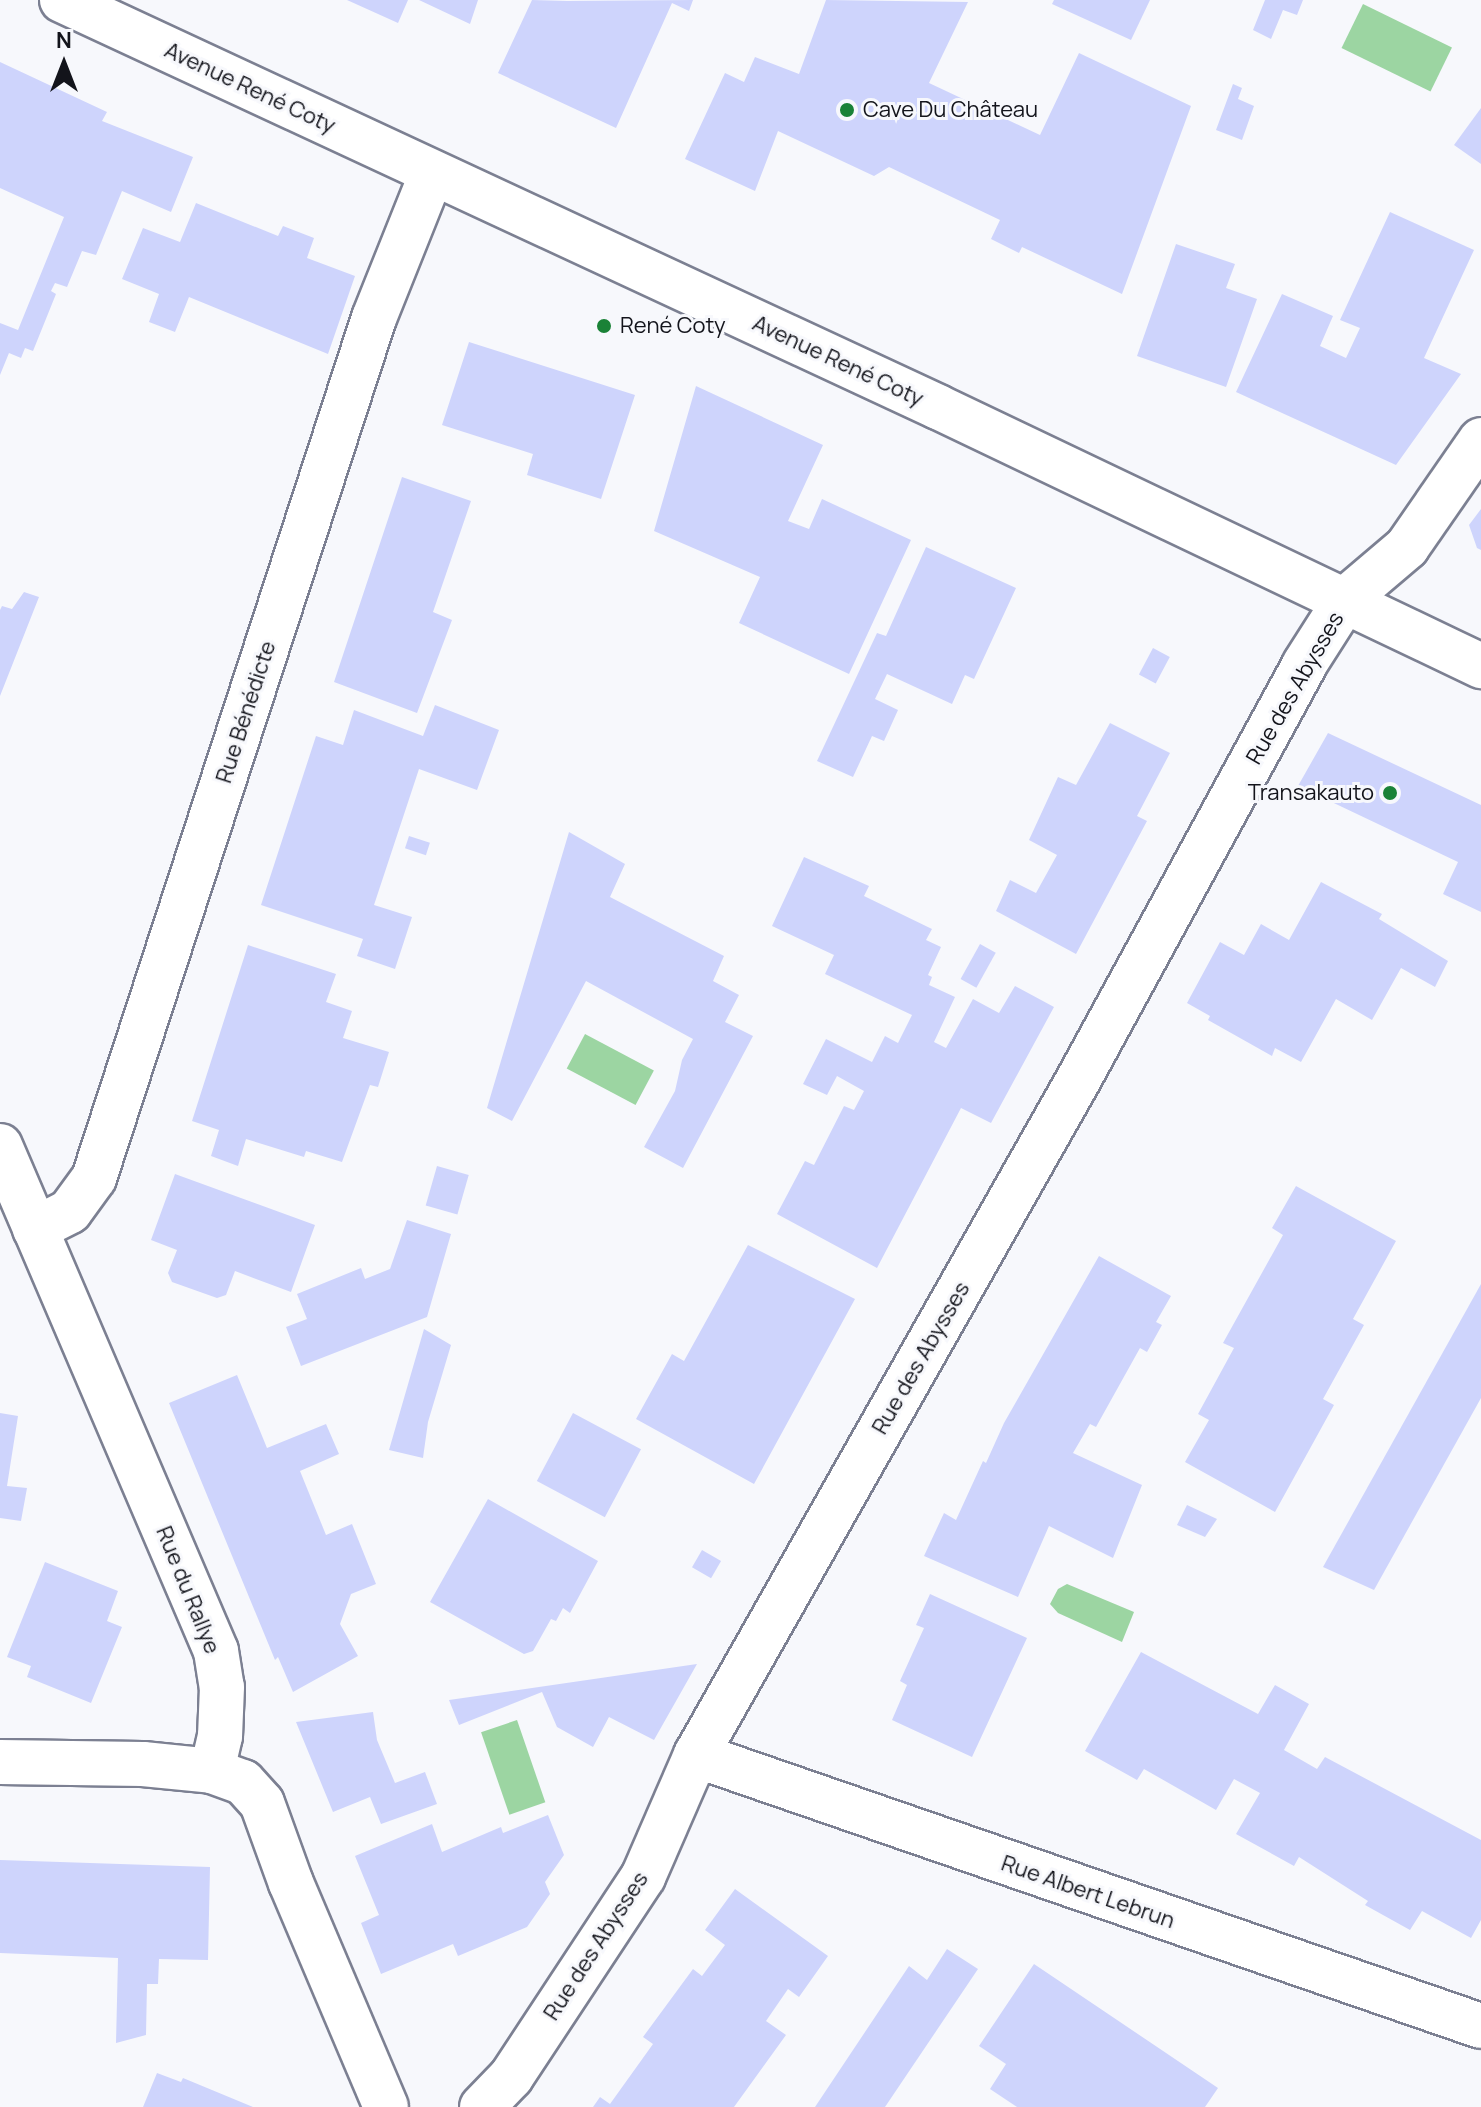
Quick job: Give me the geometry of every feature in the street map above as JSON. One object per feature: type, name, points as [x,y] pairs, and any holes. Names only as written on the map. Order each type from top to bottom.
[{"type":"street","name":"Avenue René Coty","points":[[62,0],[1346,599],[1481,666]]},
{"type":"street","name":"Rue Bénédicte","points":[[35,1229],[70,1211],[94,1178],[374,318],[432,173]]},
{"type":"street","name":"Rue des Abysses","points":[[482,2107],[511,2077],[643,1877],[696,1755],[1076,1084],[1304,665],[1346,599],[1407,547],[1481,440]]},
{"type":"street","name":"Rue du Rallye","points":[[0,1146],[216,1651],[222,1687],[220,1736],[212,1771]]},
{"type":"street","name":"Rue Albert Lebrun","points":[[696,1755],[1481,2026]]},
{"type":"street","points":[[0,1762],[143,1764],[212,1771],[243,1782],[262,1803],[291,1883],[386,2107]]},
{"type":"shaded area","points":[[1363,4],[1452,47],[1431,91],[1342,48]]},
{"type":"shaded area","points":[[585,1034],[654,1071],[636,1105],[567,1068]]},
{"type":"shaded area","points":[[1067,1584],[1134,1612],[1122,1642],[1058,1613],[1050,1604],[1058,1589]]},
{"type":"shaded area","points":[[517,1720],[545,1802],[509,1815],[481,1732]]},
{"type":"building","points":[[347,0],[408,0],[398,23]]},
{"type":"building","points":[[419,0],[478,0],[470,24]]},
{"type":"building","points":[[532,0],[693,0],[689,11],[672,3],[616,128],[498,73]]},
{"type":"building","points":[[826,0],[968,2],[929,83],[1040,135],[1079,53],[1191,106],[1122,294],[1022,247],[1019,253],[991,239],[1000,220],[889,167],[874,176],[778,131],[755,191],[685,159],[725,73],[744,82],[755,57],[799,74]]},
{"type":"building","points":[[1054,0],[1150,0],[1131,40],[1052,4]]},
{"type":"building","points":[[1265,0],[1303,0],[1297,15],[1283,10],[1271,39],[1253,30]]},
{"type":"building","points":[[0,62],[107,112],[102,121],[193,157],[171,212],[122,191],[96,255],[82,251],[67,287],[55,283],[51,291],[56,294],[33,351],[25,348],[21,358],[9,353],[0,375],[0,323],[18,330],[64,217],[0,188]]},
{"type":"building","points":[[1233,84],[1242,88],[1238,99],[1254,106],[1242,140],[1216,130]]},
{"type":"building","points":[[1481,108],[1481,164],[1454,145]]},
{"type":"building","points":[[196,203],[278,236],[283,226],[314,238],[307,258],[355,276],[328,354],[189,297],[175,332],[149,322],[159,294],[122,279],[143,228],[180,242]]},
{"type":"building","points":[[1390,212],[1474,250],[1424,358],[1461,374],[1396,465],[1236,392],[1282,294],[1333,316],[1320,346],[1346,358],[1360,328],[1340,320]]},
{"type":"building","points":[[1176,244],[1235,264],[1226,288],[1257,299],[1226,387],[1137,356]]},
{"type":"building","points":[[469,342],[635,395],[601,499],[527,475],[533,454],[442,425]]},
{"type":"building","points":[[696,386],[823,445],[788,521],[809,529],[822,499],[911,540],[849,674],[739,623],[760,577],[654,531]]},
{"type":"building","points":[[402,477],[471,501],[433,612],[452,620],[417,713],[334,682]]},
{"type":"building","points":[[1481,509],[1481,550],[1477,548],[1469,525]]},
{"type":"building","points":[[926,547],[1016,588],[974,679],[965,675],[952,704],[887,674],[875,699],[898,710],[884,741],[872,736],[853,777],[817,761],[877,633],[886,636]]},
{"type":"building","points":[[24,592],[39,597],[0,696],[0,610],[2,606],[12,609]]},
{"type":"building","points":[[1153,648],[1170,657],[1156,683],[1139,674]]},
{"type":"building","points":[[435,705],[499,730],[477,790],[419,769],[374,905],[412,917],[395,969],[357,956],[363,939],[261,905],[316,736],[343,745],[354,710],[423,736]]},
{"type":"building","points":[[1110,723],[1170,753],[1137,816],[1147,821],[1076,954],[996,911],[1010,880],[1036,893],[1057,855],[1029,840],[1058,777],[1076,785]]},
{"type":"building","points":[[1328,733],[1481,805],[1481,912],[1443,894],[1458,862],[1298,786]]},
{"type":"building","points":[[569,832],[625,864],[610,897],[724,956],[713,981],[739,995],[725,1022],[753,1036],[683,1168],[644,1147],[675,1091],[682,1060],[693,1039],[586,981],[512,1121],[487,1108]]},
{"type":"building","points":[[409,836],[430,843],[426,855],[405,848]]},
{"type":"building","points":[[804,857],[869,886],[864,896],[932,929],[926,940],[941,947],[928,975],[932,977],[929,985],[955,997],[934,1042],[946,1048],[973,999],[999,1013],[1015,986],[1054,1007],[991,1123],[961,1108],[877,1268],[777,1214],[805,1161],[814,1165],[844,1106],[854,1110],[864,1091],[837,1076],[827,1095],[803,1084],[826,1039],[872,1062],[885,1036],[898,1043],[912,1015],[825,974],[834,955],[772,926]]},
{"type":"building","points":[[1321,882],[1382,914],[1379,919],[1448,961],[1435,987],[1401,968],[1372,1020],[1336,999],[1301,1062],[1275,1048],[1272,1056],[1208,1020],[1210,1016],[1187,1003],[1220,942],[1244,955],[1261,924],[1289,940]]},
{"type":"building","points":[[980,944],[996,953],[976,988],[961,979]]},
{"type":"building","points":[[248,945],[336,974],[326,1002],[352,1011],[343,1038],[389,1052],[378,1087],[370,1085],[342,1162],[306,1151],[304,1157],[246,1139],[238,1166],[211,1156],[219,1130],[192,1121]]},
{"type":"building","points":[[437,1166],[469,1175],[457,1215],[426,1205]]},
{"type":"building","points":[[175,1174],[315,1225],[291,1292],[235,1271],[226,1295],[217,1298],[172,1282],[168,1273],[177,1250],[151,1240]]},
{"type":"building","points":[[1296,1186],[1396,1241],[1353,1319],[1364,1325],[1323,1399],[1334,1405],[1275,1512],[1185,1462],[1209,1420],[1198,1414],[1234,1348],[1223,1343],[1283,1235],[1272,1228]]},
{"type":"building","points":[[407,1220],[451,1234],[427,1317],[301,1366],[286,1327],[307,1319],[297,1294],[361,1268],[365,1279],[390,1269]]},
{"type":"building","points":[[748,1245],[855,1299],[754,1484],[636,1419],[672,1354],[684,1361]]},
{"type":"building","points":[[1099,1256],[1171,1296],[1156,1322],[1162,1325],[1147,1352],[1140,1348],[1096,1427],[1090,1424],[1073,1453],[1142,1485],[1113,1558],[1049,1526],[1018,1597],[924,1556],[944,1513],[956,1520],[983,1461],[986,1463],[1004,1423]]},
{"type":"building","points":[[1481,1284],[1481,1398],[1374,1590],[1323,1567]]},
{"type":"building","points":[[424,1329],[451,1345],[428,1422],[423,1458],[389,1450]]},
{"type":"building","points":[[237,1375],[267,1448],[326,1424],[339,1454],[300,1471],[326,1535],[352,1524],[376,1584],[351,1594],[340,1624],[358,1656],[293,1692],[278,1657],[275,1660],[169,1403]]},
{"type":"building","points":[[0,1413],[18,1416],[7,1486],[27,1488],[21,1521],[0,1518]]},
{"type":"building","points":[[573,1413],[641,1449],[605,1517],[537,1481]]},
{"type":"building","points":[[488,1499],[598,1561],[570,1613],[563,1608],[556,1621],[551,1619],[533,1651],[524,1654],[430,1602]]},
{"type":"building","points":[[1187,1505],[1217,1519],[1205,1537],[1177,1525]]},
{"type":"building","points":[[702,1550],[721,1561],[711,1578],[692,1567]]},
{"type":"building","points":[[45,1562],[118,1591],[107,1621],[122,1627],[91,1703],[27,1677],[31,1666],[7,1657]]},
{"type":"building","points":[[930,1594],[1027,1638],[972,1757],[892,1720],[907,1685],[900,1681],[924,1628],[916,1625]]},
{"type":"building","points":[[1141,1652],[1258,1714],[1275,1685],[1309,1704],[1284,1750],[1317,1769],[1325,1757],[1481,1840],[1481,1920],[1471,1938],[1422,1911],[1410,1930],[1365,1905],[1368,1901],[1299,1857],[1294,1866],[1236,1834],[1260,1793],[1234,1779],[1216,1810],[1144,1769],[1137,1780],[1085,1751]]},
{"type":"building","points":[[697,1664],[654,1740],[609,1717],[593,1747],[557,1727],[542,1692],[459,1725],[449,1700]]},
{"type":"building","points":[[373,1712],[377,1740],[395,1783],[425,1772],[437,1804],[381,1824],[370,1797],[333,1812],[296,1722]]},
{"type":"building","points":[[548,1815],[564,1855],[545,1882],[550,1894],[527,1927],[458,1956],[453,1944],[381,1974],[361,1923],[379,1915],[355,1856],[432,1824],[442,1852],[501,1827],[503,1833]]},
{"type":"building","points":[[0,1860],[210,1867],[208,1960],[159,1959],[158,1984],[147,1984],[146,2035],[116,2043],[118,1958],[0,1953]]},
{"type":"building","points":[[735,1889],[828,1956],[799,1997],[788,1989],[766,2021],[786,2035],[734,2107],[593,2107],[600,2097],[610,2104],[653,2044],[643,2037],[693,1969],[702,1976],[725,1945],[705,1930]]},
{"type":"building","points":[[947,1949],[978,1969],[885,2107],[815,2107],[909,1966],[927,1980]]},
{"type":"building","points":[[1034,1964],[1218,2088],[1205,2107],[1017,2107],[990,2089],[1006,2064],[979,2046]]},
{"type":"building","points":[[157,2073],[181,2082],[183,2078],[253,2107],[143,2107]]},
{"type":"place","name":"Cave Du Château","points":[[847,110]]},
{"type":"place","name":"René Coty","points":[[604,326]]},
{"type":"place","name":"Transakauto","points":[[1390,793]]}]
